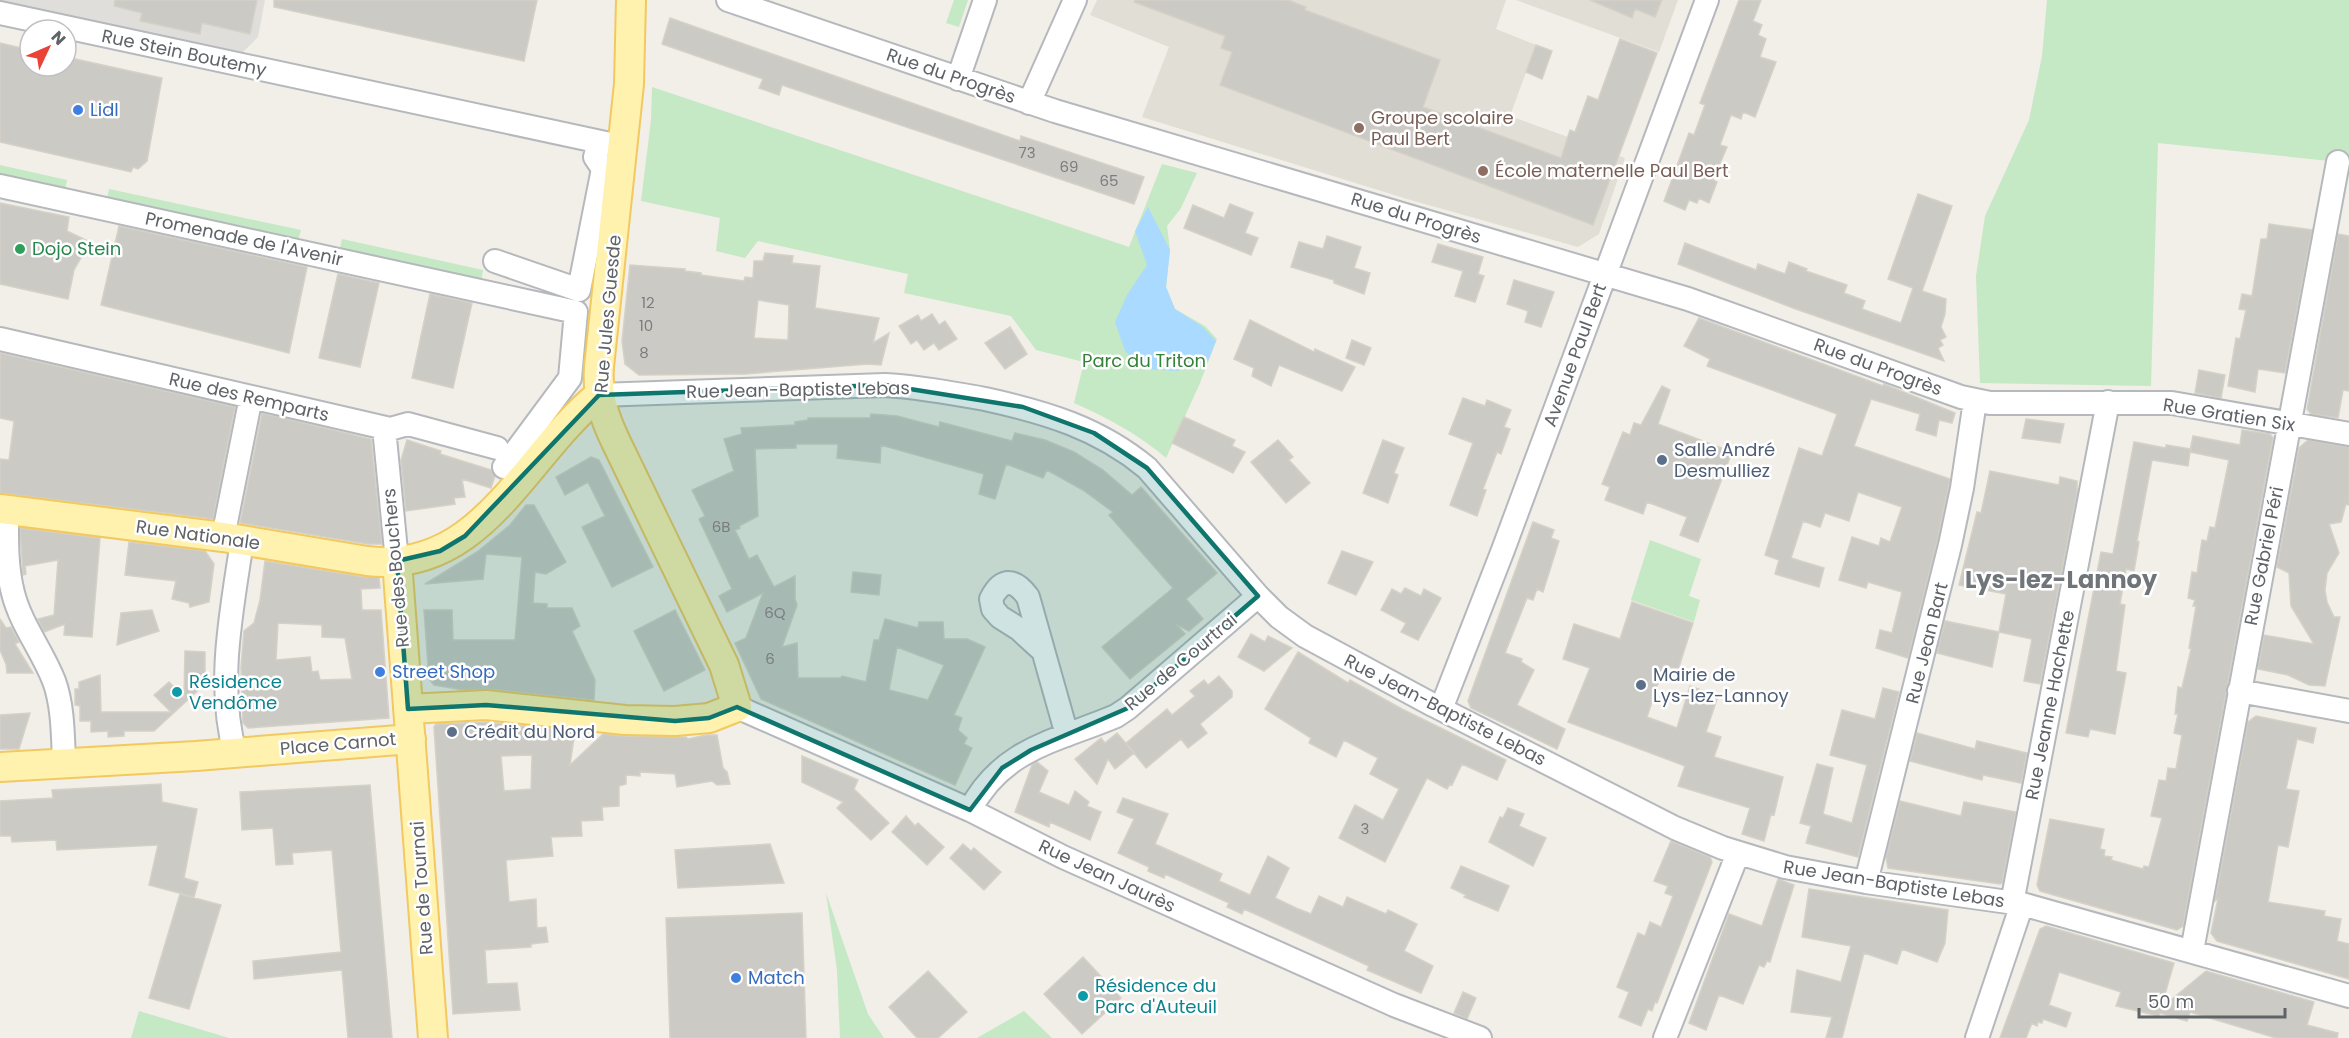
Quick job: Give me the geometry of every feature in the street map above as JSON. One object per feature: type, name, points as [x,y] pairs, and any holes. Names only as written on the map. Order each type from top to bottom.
[{"type":"main road","name":"Rue Jules Guesde","points":[[630,0],[629,84],[611,145],[599,395],[616,442],[724,665],[737,707]]},
{"type":"main road","name":"Rue Nationale","points":[[3,509],[232,539],[367,561],[397,561],[423,557],[440,551],[465,536],[500,503],[571,419],[599,395]]},
{"type":"main road","name":"Rue des Bouchers","points":[[397,561],[408,709]]},
{"type":"main road","points":[[408,709],[486,705],[625,720],[675,721],[710,718],[737,707]]},
{"type":"main road","name":"Place Carnot","points":[[0,767],[235,753],[411,739],[408,709]]},
{"type":"main road","name":"Rue de Tournai","points":[[411,739],[434,1038]]},
{"type":"street","name":"Rue du Progrès","points":[[728,0],[1029,103],[1714,307],[1975,401],[1990,403],[2108,402]]},
{"type":"street","points":[[958,79],[985,0]]},
{"type":"street","points":[[1029,103],[1075,0]]},
{"type":"street","name":"Avenue Paul Bert","points":[[1441,709],[1707,0]]},
{"type":"street","name":"Rue Stein Boutemy","points":[[0,13],[611,145]]},
{"type":"street","points":[[495,261],[578,301],[603,169],[595,157],[611,145]]},
{"type":"street","name":"Rue Gabriel Péri","points":[[2192,951],[2338,162]]},
{"type":"street","name":"Promenade de l'Avenir","points":[[0,186],[489,293],[578,301]]},
{"type":"street","name":"Rue des Remparts","points":[[0,339],[384,428],[390,429],[408,424],[501,458],[570,378],[578,301]]},
{"type":"street","name":"Rue Jean-Baptiste Lebas","points":[[599,395],[885,385],[974,397],[1053,416],[1094,433],[1128,453],[1147,468],[1258,596],[1291,626],[1319,645],[1675,828],[1738,853],[1803,872],[2017,904],[2349,996]]},
{"type":"street","points":[[235,753],[227,704],[232,539],[251,397]]},
{"type":"street","name":"Rue Jean Bart","points":[[1866,882],[1950,545],[1962,488],[1975,401]]},
{"type":"street","name":"Rue Gratien Six","points":[[2108,402],[2185,404],[2349,434]]},
{"type":"street","name":"Rue Jeanne Hachette","points":[[1977,1038],[2017,904],[2108,402]]},
{"type":"street","name":"Rue des Bouchers","points":[[384,428],[397,561]]},
{"type":"street","points":[[3,509],[10,583],[27,631],[55,683],[59,697],[64,763]]},
{"type":"street","name":"Rue de Courtrai","points":[[970,810],[984,786],[1002,768],[1031,750],[1116,716],[1128,708],[1258,596]]},
{"type":"street","points":[[1043,651],[1067,735]]},
{"type":"street","points":[[2239,691],[2349,711]]},
{"type":"street","name":"Rue Jean Jaurès","points":[[737,707],[970,810],[1072,861],[1372,996],[1480,1038]]},
{"type":"street","points":[[1665,1038],[1738,853]]},
{"type":"highlighted area","points":[[885,385],[1023,407],[1094,433],[1147,468],[1258,596],[1128,708],[1031,750],[1002,768],[970,810],[737,707],[709,718],[675,721],[486,705],[408,709],[397,561],[440,551],[465,536],[599,395]]},
{"type":"shaded area","points":[[0,0],[265,0],[258,37],[239,56],[78,20],[78,18],[68,18],[0,3]]},
{"type":"shaded area","name":"Groupe scolaire Paul Bert","points":[[1097,0],[1506,0],[1496,29],[1536,45],[1510,116],[1625,158],[1599,234],[1578,247],[1407,199],[1142,117],[1169,47],[1090,15]]},
{"type":"shaded area","points":[[1516,0],[1678,0],[1659,52]]},
{"type":"green space","points":[[954,0],[968,0],[959,27],[946,23]]},
{"type":"green space","points":[[2047,0],[2349,0],[2349,163],[2158,143],[2151,386],[1980,383],[1976,276],[1985,216],[2029,120],[2042,56]]},
{"type":"green space","name":"Parc du Triton","points":[[652,87],[1129,247],[1162,164],[1197,173],[1181,208],[1167,226],[1170,250],[1166,287],[1175,309],[1205,326],[1217,339],[1166,458],[1145,441],[1122,427],[1074,403],[1084,362],[1036,350],[1011,316],[904,293],[908,274],[758,241],[745,258],[716,251],[720,218],[641,201],[651,120]]},
{"type":"green space","points":[[0,165],[67,180],[64,194],[0,180]]},
{"type":"green space","points":[[109,189],[301,230],[297,244],[106,203]]},
{"type":"green space","points":[[342,239],[483,270],[481,284],[339,253]]},
{"type":"green space","points":[[1650,540],[1701,559],[1689,596],[1700,600],[1694,622],[1631,600]]},
{"type":"green space","points":[[826,893],[868,1014],[884,1038],[840,1038],[837,970]]},
{"type":"green space","points":[[139,1011],[229,1038],[131,1038]]},
{"type":"green space","points":[[1024,1011],[1052,1038],[977,1038]]},
{"type":"water","points":[[1148,207],[1170,250],[1166,287],[1175,309],[1203,327],[1216,341],[1208,361],[1177,371],[1145,369],[1125,351],[1115,322],[1127,295],[1147,265],[1135,231]]},
{"type":"building","points":[[115,0],[257,0],[250,34],[202,23],[200,34],[140,21],[142,13],[114,6]]},
{"type":"building","points":[[274,0],[537,0],[524,61],[274,7]]},
{"type":"building","points":[[1135,0],[1288,0],[1306,7],[1305,10],[1440,60],[1423,107],[1561,158],[1570,130],[1575,132],[1588,96],[1598,100],[1620,39],[1657,53],[1593,225],[1220,85],[1232,52],[1221,48],[1225,36],[1134,2]]},
{"type":"building","points":[[1590,0],[1662,0],[1655,17],[1635,9],[1632,18]]},
{"type":"building","points":[[1739,0],[1761,0],[1753,21],[1762,25],[1758,35],[1766,39],[1760,57],[1776,62],[1755,117],[1743,112],[1741,119],[1731,115],[1720,145],[1727,147],[1713,180],[1717,182],[1709,203],[1699,198],[1697,203],[1689,200],[1685,210],[1664,201],[1689,133],[1694,135],[1705,105],[1700,103]]},
{"type":"building","points":[[670,18],[1020,141],[1021,136],[1144,177],[1134,204],[782,85],[779,95],[759,88],[763,79],[662,44]]},
{"type":"building","name":"Lidl","points":[[0,43],[18,47],[18,78],[78,78],[78,60],[162,78],[147,161],[138,169],[133,167],[131,172],[0,142]]},
{"type":"building","points":[[1536,45],[1552,51],[1542,79],[1526,72]]},
{"type":"building","points":[[1918,194],[1952,206],[1922,291],[1946,299],[1941,327],[1946,337],[1940,340],[1943,345],[1938,348],[1944,361],[1793,308],[1678,264],[1685,243],[1756,270],[1758,264],[1785,274],[1789,262],[1807,269],[1806,271],[1847,285],[1844,293],[1865,301],[1862,309],[1901,323],[1913,288],[1888,279]]},
{"type":"building","points":[[0,203],[69,217],[67,231],[90,242],[74,270],[68,299],[0,284]]},
{"type":"building","points":[[1230,204],[1253,213],[1245,233],[1258,238],[1251,255],[1184,228],[1193,205],[1224,218]]},
{"type":"building","points":[[2269,224],[2312,230],[2285,373],[2258,369],[2255,392],[2228,386],[2236,338],[2240,339],[2246,310],[2239,309],[2242,294],[2252,296],[2261,239],[2267,239]]},
{"type":"building","points":[[119,226],[307,267],[289,353],[101,305]]},
{"type":"building","points":[[2338,234],[2349,236],[2349,391],[2343,390],[2338,418],[2311,414],[2307,409]]},
{"type":"building","points":[[1327,236],[1361,247],[1354,268],[1370,273],[1364,294],[1334,283],[1334,280],[1291,267],[1299,242],[1323,249]]},
{"type":"building","points":[[1438,244],[1483,257],[1478,274],[1484,276],[1475,302],[1455,296],[1463,271],[1432,262]]},
{"type":"building","points":[[765,253],[793,256],[792,263],[820,266],[815,308],[879,318],[873,343],[889,333],[881,365],[868,364],[745,374],[639,375],[625,364],[622,341],[630,265],[685,269],[685,271],[701,273],[701,275],[744,281],[745,277],[753,278],[754,261],[763,261]],"holes":[[[758,300],[789,305],[788,340],[754,338]]]},
{"type":"building","points":[[338,274],[379,283],[360,367],[319,358]]},
{"type":"building","points":[[1514,280],[1554,292],[1541,327],[1525,322],[1528,311],[1507,304]]},
{"type":"building","points":[[430,294],[472,303],[453,388],[412,378]]},
{"type":"building","points":[[932,314],[939,325],[945,321],[957,339],[939,350],[934,343],[924,350],[917,340],[911,344],[899,326],[918,315],[921,321]]},
{"type":"building","points":[[1699,318],[1883,386],[1884,384],[1955,413],[1952,423],[1939,420],[1936,436],[1916,430],[1920,414],[1871,399],[1854,446],[1950,479],[1908,658],[1876,648],[1880,630],[1892,633],[1902,592],[1868,582],[1866,588],[1839,580],[1852,537],[1879,546],[1881,538],[1890,542],[1902,507],[1858,492],[1849,521],[1825,513],[1820,527],[1803,521],[1791,558],[1824,568],[1819,587],[1775,574],[1779,560],[1765,555],[1799,448],[1822,456],[1837,414],[1707,366],[1710,359],[1684,346]]},
{"type":"building","points":[[1250,320],[1314,352],[1315,349],[1355,367],[1342,391],[1279,365],[1271,386],[1252,376],[1254,368],[1234,359]]},
{"type":"building","points":[[1010,327],[1027,354],[1005,369],[985,343]]},
{"type":"building","points":[[1352,340],[1371,348],[1364,365],[1346,358]]},
{"type":"building","points":[[0,353],[235,407],[213,519],[0,493],[0,459],[9,460],[14,421],[0,418]]},
{"type":"building","points":[[2199,370],[2225,375],[2221,398],[2195,393]]},
{"type":"building","points":[[1662,386],[1670,390],[1658,424],[1732,452],[1698,542],[1680,535],[1687,517],[1647,502],[1643,514],[1605,500],[1610,487],[1602,484],[1623,432],[1630,435],[1634,423],[1641,425]]},
{"type":"building","points":[[1463,398],[1485,406],[1487,400],[1511,410],[1504,427],[1510,429],[1501,454],[1497,452],[1483,489],[1486,490],[1477,516],[1450,505],[1473,443],[1449,434]]},
{"type":"building","points":[[262,413],[371,439],[382,544],[368,544],[240,523]]},
{"type":"building","points":[[871,414],[897,416],[939,427],[940,422],[1012,441],[1015,433],[1045,440],[1074,452],[1103,470],[1132,495],[1141,487],[1217,573],[1186,599],[1203,619],[1189,631],[1176,624],[1185,634],[1130,679],[1102,647],[1173,588],[1109,515],[1113,512],[1083,490],[1047,470],[1043,478],[1006,464],[995,499],[979,494],[984,474],[881,445],[880,463],[837,458],[838,444],[796,444],[796,448],[755,449],[758,516],[735,530],[749,559],[757,555],[774,587],[795,576],[797,605],[782,647],[797,643],[798,678],[841,678],[842,676],[866,682],[874,640],[879,640],[885,619],[918,628],[919,622],[943,622],[944,639],[967,639],[985,647],[954,715],[962,718],[958,730],[967,738],[964,744],[972,748],[955,785],[761,699],[735,643],[746,638],[763,593],[727,612],[719,596],[732,589],[699,519],[705,516],[692,490],[734,471],[724,439],[742,434],[741,428],[795,425],[795,422],[808,420],[808,418],[870,418]],"holes":[[[897,647],[944,665],[928,700],[889,690]]]},
{"type":"building","points":[[1184,417],[1235,440],[1232,446],[1245,452],[1233,473],[1172,443]]},
{"type":"building","points":[[2026,419],[2064,424],[2060,443],[2022,438]]},
{"type":"building","points":[[2242,430],[2270,434],[2273,438],[2183,926],[2177,930],[2040,891],[2037,885],[2050,819],[2104,829],[2100,849],[2105,850],[2104,856],[2143,869],[2144,866],[2149,867],[2162,818],[2151,816],[2159,780],[2166,781],[2168,768],[2176,769],[2182,735],[2174,733],[2178,714],[2175,714],[2178,687],[2182,688],[2191,649],[2189,648],[2196,606],[2193,606],[2195,600],[2188,598],[2192,572],[2197,573],[2202,540],[2207,541],[2210,527],[2215,528],[2229,460],[2190,452],[2188,466],[2152,460],[2137,541],[2139,542],[2134,571],[2126,569],[2120,604],[2125,605],[2116,671],[2126,673],[2115,734],[2090,729],[2088,737],[2066,733],[2101,552],[2113,554],[2134,442],[2166,448],[2166,445],[2190,449],[2193,436],[2240,445]]},
{"type":"building","points":[[407,440],[441,451],[440,454],[491,470],[495,476],[491,488],[462,479],[465,497],[454,498],[455,504],[406,511],[401,460]]},
{"type":"building","points":[[1278,440],[1293,457],[1289,460],[1310,483],[1286,503],[1251,462]]},
{"type":"building","points":[[1383,440],[1404,448],[1394,473],[1398,475],[1388,503],[1363,493]]},
{"type":"building","points":[[2308,440],[2349,447],[2349,505],[2346,504],[2341,522],[2329,524],[2339,553],[2327,573],[2325,590],[2327,602],[2334,617],[2340,617],[2325,686],[2309,685],[2288,675],[2258,669],[2264,635],[2314,644],[2291,606],[2289,573],[2277,567],[2299,448]]},
{"type":"building","points":[[591,457],[599,460],[653,567],[612,587],[582,527],[605,516],[588,482],[565,495],[556,477]]},
{"type":"building","points":[[1990,471],[2059,485],[2060,477],[2077,481],[2077,492],[2040,684],[2024,681],[2032,639],[1999,632],[2006,594],[1959,585],[1977,512],[1981,513]]},
{"type":"building","points":[[526,505],[534,505],[566,562],[546,574],[535,572],[533,603],[547,604],[547,608],[572,608],[580,626],[572,631],[595,680],[594,700],[488,689],[463,690],[434,685],[429,679],[424,610],[452,610],[453,640],[515,640],[522,557],[486,554],[483,579],[425,584],[477,552],[510,525]]},
{"type":"building","points":[[1533,522],[1554,530],[1551,538],[1559,541],[1543,592],[1537,589],[1533,600],[1527,598],[1505,653],[1522,659],[1521,662],[1534,670],[1517,705],[1565,729],[1557,749],[1471,708],[1468,701]]},
{"type":"building","points":[[20,528],[100,538],[92,637],[64,635],[65,624],[44,632],[38,619],[54,615],[58,560],[25,566],[26,574],[23,575]]},
{"type":"building","points":[[129,542],[205,551],[214,564],[209,602],[190,607],[189,603],[172,599],[176,581],[125,575]]},
{"type":"building","points":[[1342,551],[1373,562],[1356,595],[1328,583]]},
{"type":"building","points":[[265,561],[364,577],[379,577],[380,588],[361,589],[362,610],[381,610],[389,718],[248,728],[243,723],[241,667],[244,631],[254,623],[260,600]],"holes":[[[278,623],[322,625],[322,637],[345,638],[352,679],[320,680],[318,671],[312,672],[310,657],[276,660]]]},
{"type":"building","points":[[853,572],[881,575],[879,595],[851,592]]},
{"type":"building","points":[[1405,588],[1421,596],[1424,589],[1441,598],[1418,640],[1401,632],[1406,623],[1381,610],[1392,589],[1401,594]]},
{"type":"building","points":[[1632,602],[1693,623],[1678,670],[1664,665],[1647,717],[1677,728],[1690,686],[1718,696],[1706,732],[1721,737],[1714,757],[1783,777],[1774,815],[1771,814],[1764,841],[1742,834],[1750,808],[1678,786],[1685,766],[1568,722],[1590,668],[1563,659],[1574,624],[1620,639]]},
{"type":"building","points":[[152,610],[159,631],[117,645],[121,613]]},
{"type":"building","points":[[675,610],[705,670],[664,691],[634,631]]},
{"type":"building","points":[[0,619],[6,628],[11,627],[19,642],[15,644],[33,673],[7,673],[0,650]]},
{"type":"building","points":[[1945,621],[1999,632],[1992,667],[1937,653]]},
{"type":"building","points":[[1251,634],[1265,642],[1268,636],[1292,648],[1264,671],[1238,657]]},
{"type":"building","name":"Résidence Vendôme","points":[[185,651],[205,652],[205,684],[154,731],[124,731],[124,736],[108,737],[108,731],[91,732],[91,721],[80,721],[80,706],[75,705],[75,689],[79,689],[79,682],[100,675],[101,712],[171,712],[154,695],[169,682],[184,697]]},
{"type":"building","points":[[1298,652],[1348,683],[1350,680],[1402,709],[1506,760],[1497,780],[1462,764],[1452,785],[1450,784],[1447,789],[1427,778],[1385,862],[1339,838],[1355,805],[1383,820],[1399,789],[1370,774],[1378,758],[1344,740],[1336,757],[1309,743],[1311,738],[1265,709]]},
{"type":"building","points":[[1219,676],[1232,691],[1232,697],[1200,724],[1207,733],[1188,748],[1181,739],[1146,768],[1126,743],[1167,709],[1172,715],[1195,696],[1190,691],[1204,680],[1208,685]]},
{"type":"building","points":[[1883,688],[1899,692],[1858,857],[1806,843],[1811,826],[1800,823],[1817,764],[1833,768],[1823,814],[1852,823],[1867,765],[1830,755],[1842,710],[1875,719]]},
{"type":"building","points":[[30,713],[19,749],[0,749],[0,715]]},
{"type":"building","points":[[2256,716],[2316,728],[2313,743],[2297,739],[2286,789],[2299,791],[2288,847],[2278,845],[2268,902],[2325,911],[2324,916],[2341,919],[2337,941],[2349,944],[2349,979],[2217,941],[2211,933],[2248,722]]},
{"type":"building","points":[[486,722],[575,731],[570,765],[603,734],[686,737],[688,739],[717,735],[723,768],[727,772],[730,784],[717,785],[712,781],[677,787],[675,774],[640,772],[640,776],[626,775],[626,784],[619,786],[619,806],[602,807],[603,820],[581,821],[582,836],[551,837],[553,856],[506,860],[509,902],[536,899],[537,928],[546,927],[548,942],[531,944],[531,947],[485,950],[487,984],[517,983],[520,1010],[453,1014],[434,727],[436,724]],"holes":[[[532,755],[531,789],[504,791],[501,756]]]},
{"type":"building","points":[[1117,733],[1134,753],[1115,769],[1108,759],[1097,784],[1075,759],[1101,738],[1105,743]]},
{"type":"building","points":[[1917,733],[1975,749],[1977,741],[2027,753],[2021,783],[1983,775],[1982,780],[1910,761]]},
{"type":"building","points":[[802,756],[858,780],[854,789],[889,823],[871,840],[837,808],[843,802],[802,782]]},
{"type":"building","points":[[1037,762],[1048,771],[1039,792],[1069,805],[1075,791],[1089,802],[1087,806],[1101,812],[1090,840],[1050,822],[1049,827],[1015,812],[1032,765]]},
{"type":"building","points":[[161,784],[162,802],[197,809],[184,878],[198,882],[194,897],[149,885],[158,845],[57,850],[56,840],[12,842],[11,836],[0,836],[0,801],[53,798],[52,790]]},
{"type":"building","points":[[370,785],[392,1038],[348,1038],[342,970],[254,979],[253,961],[341,952],[332,850],[292,853],[293,864],[276,865],[273,828],[242,830],[240,792]]},
{"type":"building","points":[[1123,798],[1168,814],[1155,844],[1222,874],[1219,881],[1250,895],[1268,856],[1289,868],[1275,898],[1296,908],[1311,914],[1319,896],[1343,907],[1347,897],[1386,914],[1388,910],[1417,924],[1404,951],[1433,966],[1421,993],[1367,970],[1369,966],[1244,909],[1242,914],[1227,907],[1229,903],[1165,874],[1164,878],[1148,871],[1149,867],[1118,853],[1134,819],[1117,812]]},
{"type":"building","points":[[1900,801],[1961,816],[1964,802],[2016,812],[2002,883],[1888,868],[1886,857]]},
{"type":"building","points":[[1508,808],[1524,814],[1519,826],[1546,838],[1533,866],[1489,842],[1500,817],[1503,818]]},
{"type":"building","points":[[906,816],[915,826],[918,823],[944,847],[927,865],[892,832]]},
{"type":"building","points":[[1671,841],[1710,857],[1712,862],[1657,1003],[1655,1002],[1652,1011],[1648,1009],[1641,1026],[1619,1017],[1629,992],[1617,987],[1638,933],[1645,936],[1650,922],[1661,927],[1673,896],[1665,893],[1668,886],[1654,881]]},
{"type":"building","points":[[770,844],[784,883],[678,888],[675,850]]},
{"type":"building","points":[[963,844],[971,851],[974,848],[1001,872],[984,890],[950,858]]},
{"type":"building","points":[[1461,866],[1509,886],[1498,911],[1464,897],[1466,895],[1451,888]]},
{"type":"building","points":[[1778,879],[1794,885],[1770,962],[1767,961],[1764,967],[1759,965],[1743,1004],[1719,995],[1706,1030],[1689,1023],[1729,914],[1762,926]]},
{"type":"building","points":[[1809,889],[1948,910],[1945,943],[1937,962],[1902,949],[1897,964],[1864,953],[1842,1038],[1826,1038],[1832,1017],[1791,1012],[1797,970],[1841,982],[1851,946],[1802,937]]},
{"type":"building","points":[[180,894],[221,905],[189,1009],[149,998]]},
{"type":"building","name":"Match","points":[[802,913],[806,1038],[670,1038],[666,918]]},
{"type":"building","points":[[2046,926],[2174,963],[2161,1008],[2206,971],[2314,1002],[2307,1025],[2338,1033],[2337,1038],[2276,1038],[2190,1012],[2187,1021],[2160,1013],[2159,1016],[2116,1006],[2121,992],[2059,972],[2049,1005],[2071,1013],[2066,1027],[2043,1019],[2042,1023],[2038,1022],[2037,1026],[2032,1023],[2026,1038],[2000,1038],[2040,929]]},
{"type":"building","name":"Résidence du Parc d'Auteuil","points":[[1083,957],[1121,998],[1082,1034],[1044,994]]},
{"type":"building","points":[[928,971],[967,1012],[938,1038],[917,1038],[889,1007]]},
{"type":"building","points":[[1463,992],[1476,998],[1467,1019],[1454,1013]]},
{"type":"place","name":"Lidl","points":[[78,110]]},
{"type":"place","name":"Groupe scolaire Paul Bert","points":[[1359,128]]},
{"type":"place","name":"École maternelle Paul Bert","points":[[1483,171]]},
{"type":"place","name":"Dojo Stein","points":[[20,249]]},
{"type":"place","name":"Salle André Desmulliez","points":[[1662,460]]},
{"type":"place","name":"Street Shop","points":[[380,672]]},
{"type":"place","name":"Mairie de Lys-lez-Lannoy","points":[[1641,685]]},
{"type":"place","name":"Résidence Vendôme","points":[[177,692]]},
{"type":"place","name":"Crédit du Nord","points":[[452,732]]},
{"type":"place","name":"Match","points":[[736,978]]},
{"type":"place","name":"Résidence du Parc d'Auteuil","points":[[1083,996]]},
{"type":"district","name":"Lys-lez-Lannoy","points":[[2061,580]]}]
